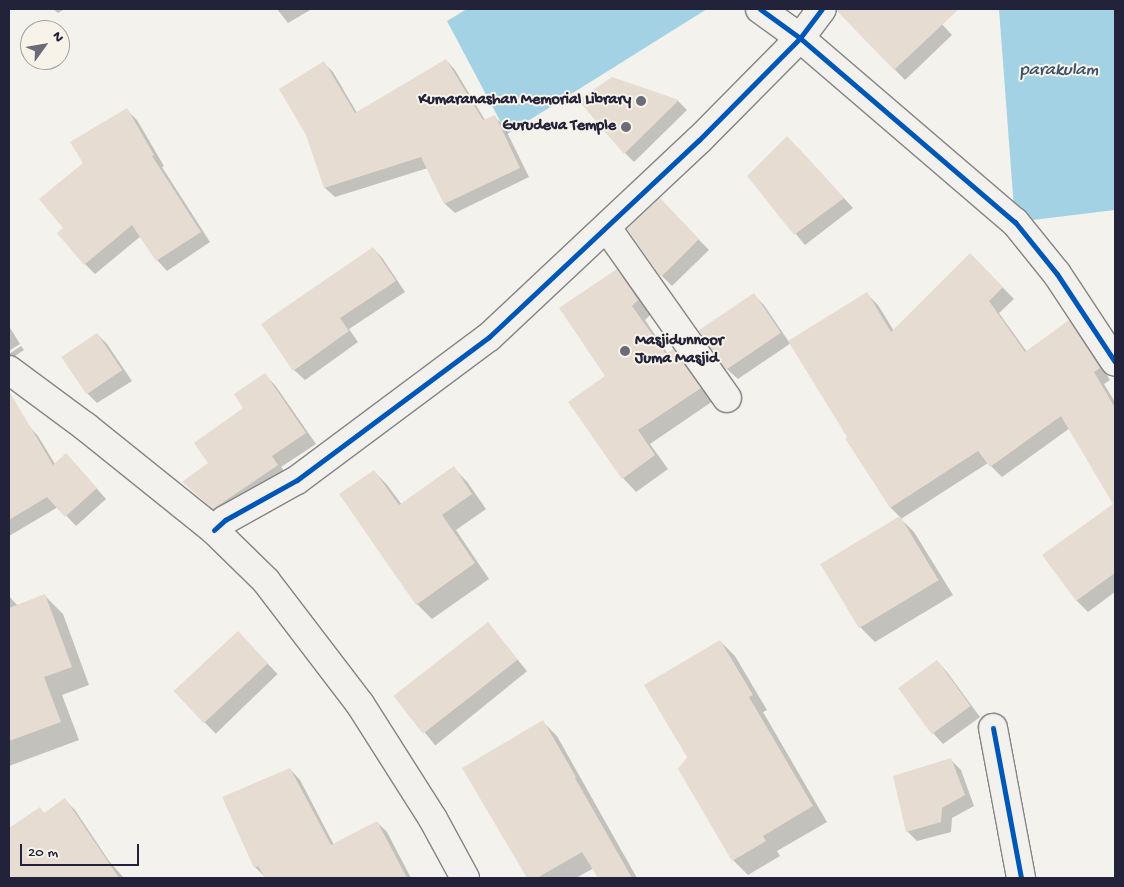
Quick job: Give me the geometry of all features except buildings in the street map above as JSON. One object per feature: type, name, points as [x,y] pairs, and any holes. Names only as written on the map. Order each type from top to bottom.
[{"type":"street","points":[[760,9],[800,38],[1015,222],[1057,274],[1115,362]]},
{"type":"street","points":[[214,530],[225,520],[297,480],[434,380],[489,337],[607,228],[800,38],[822,9]]},
{"type":"street","points":[[607,228],[727,398]]},
{"type":"street","points":[[9,370],[86,426],[214,530],[266,581],[360,704],[433,819],[465,878]]},
{"type":"street","points":[[993,728],[1021,878]]},
{"type":"water","points":[[467,9],[707,9],[507,134],[447,21]]},
{"type":"water","name":"parakulam","points":[[999,9],[1115,9],[1115,210],[1015,222]]},
{"type":"cycle path","points":[[760,9],[800,38],[1015,222],[1057,274],[1115,362]]},
{"type":"cycle path","points":[[214,530],[225,520],[297,480],[489,337],[699,140],[800,38],[822,9]]},
{"type":"cycle path","points":[[993,728],[1021,878]]},
{"type":"place","name":"Kumaranashan Memorial Library","points":[[641,101]]},
{"type":"place","name":"Gurudeva Temple","points":[[626,127]]},
{"type":"place","name":"Masjidunnoor Juma Masjid","points":[[625,351]]}]
